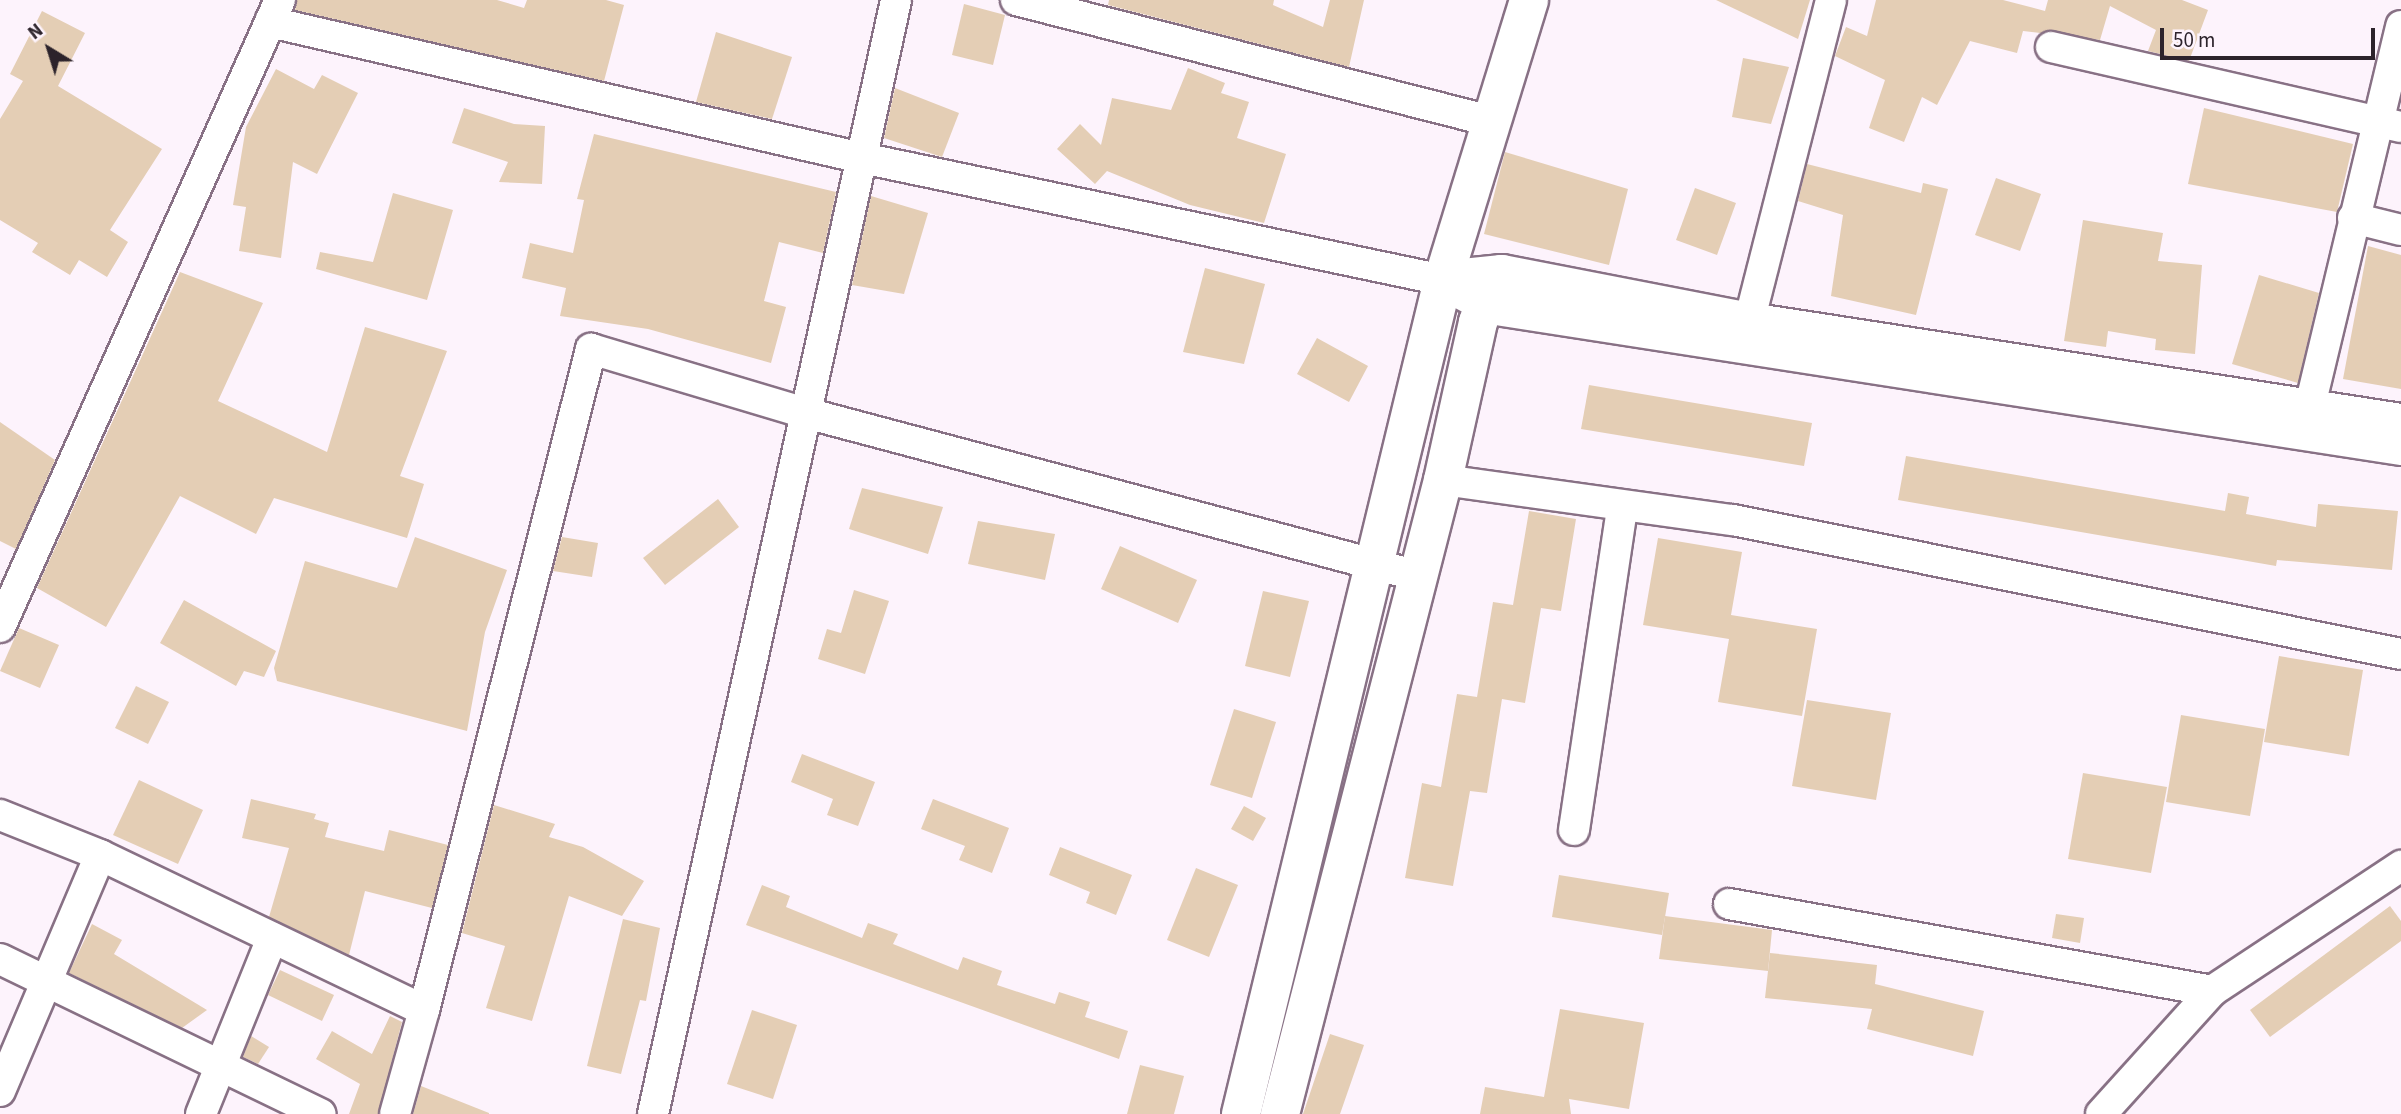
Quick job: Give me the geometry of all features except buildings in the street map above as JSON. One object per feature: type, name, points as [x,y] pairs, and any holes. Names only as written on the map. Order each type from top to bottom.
[{"type":"street","points":[[653,1114],[896,0]]},
{"type":"street","points":[[1016,0],[1492,121]]},
{"type":"street","points":[[1241,1114],[1443,280],[1530,0]]},
{"type":"street","points":[[1749,323],[1831,0]]},
{"type":"street","points":[[0,627],[275,11],[862,159],[1443,280],[2401,446]]},
{"type":"street","points":[[2309,410],[2353,218],[2389,124],[2401,26]]},
{"type":"street","points":[[2051,47],[2389,124]]},
{"type":"street","points":[[2353,218],[2401,230]]},
{"type":"street","points":[[1491,289],[1749,323],[2401,424]]},
{"type":"street","points":[[1280,1114],[1491,289]]},
{"type":"street","points":[[395,1114],[424,1010],[591,349],[806,414],[1418,576]]},
{"type":"street","points":[[1443,480],[1622,509],[1733,520],[2401,654]]},
{"type":"street","points":[[1574,830],[1622,509]]},
{"type":"street","points":[[0,815],[100,855],[424,1010]]},
{"type":"street","points":[[0,1091],[49,983],[100,855]]},
{"type":"street","points":[[2101,1114],[2212,991],[2401,866]]},
{"type":"street","points":[[1729,904],[2212,991]]},
{"type":"street","points":[[201,1114],[223,1067],[272,938]]},
{"type":"street","points":[[0,959],[320,1114]]}]
